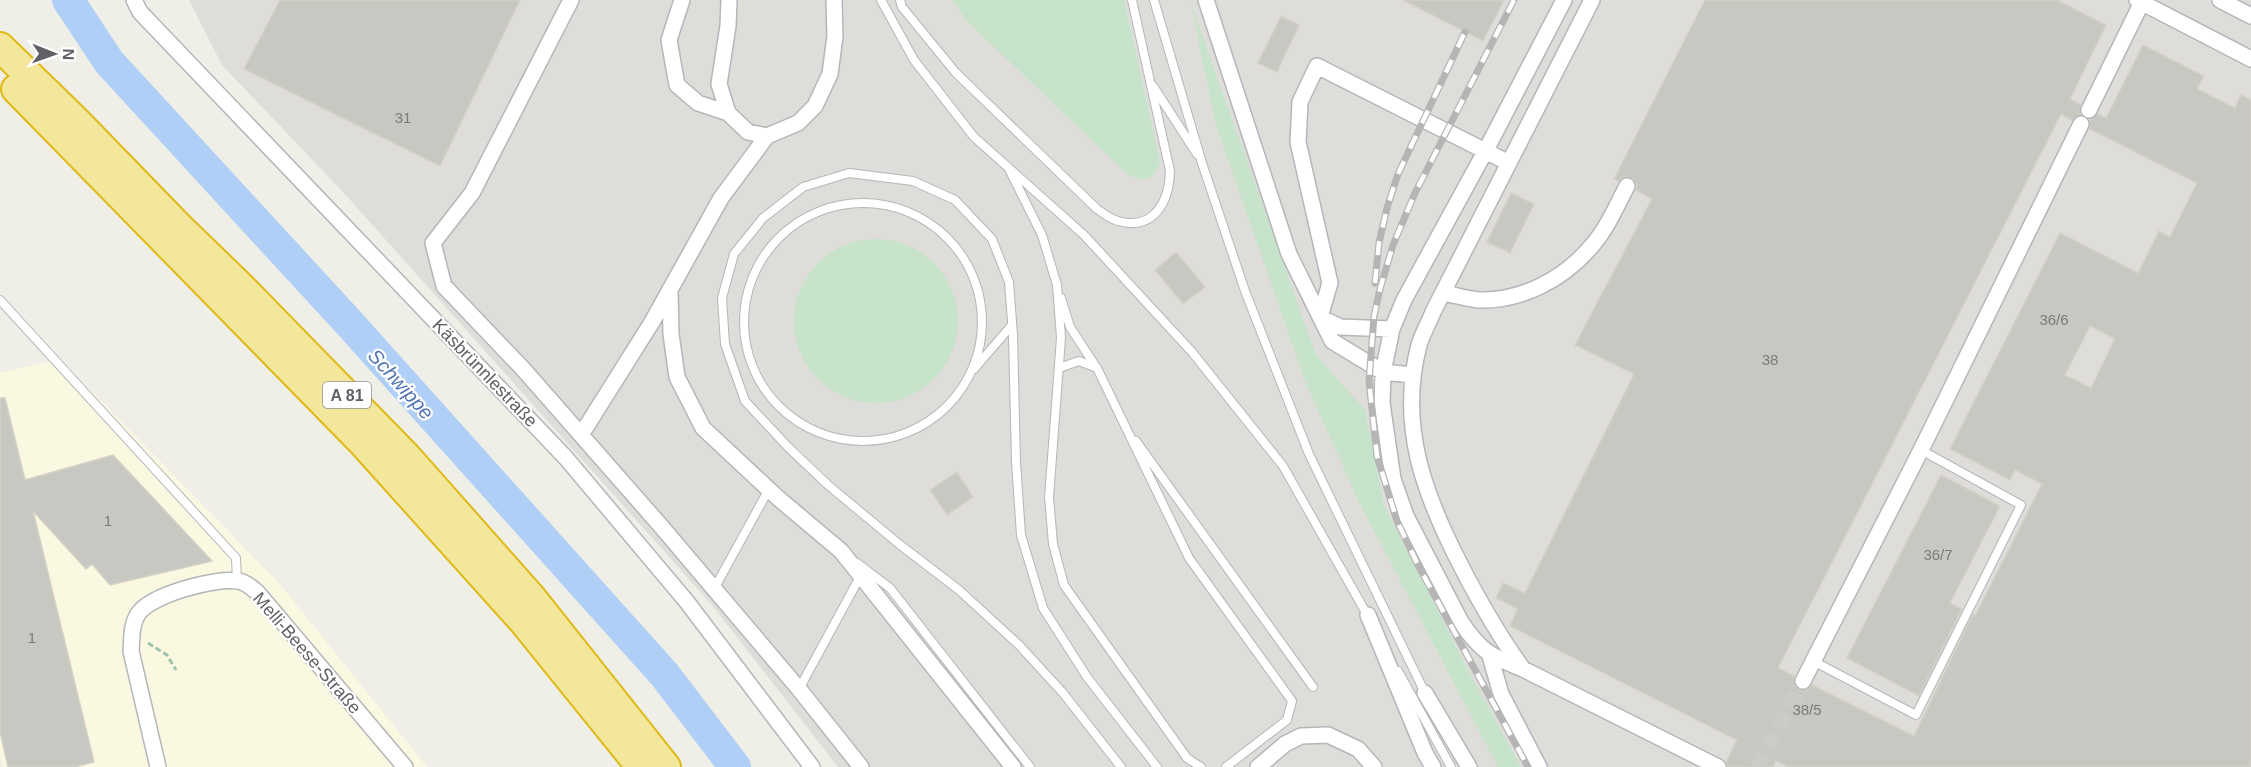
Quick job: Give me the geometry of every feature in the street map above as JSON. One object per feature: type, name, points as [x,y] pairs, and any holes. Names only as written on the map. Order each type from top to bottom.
[{"type":"highway","name":"A 81","points":[[0,47],[242,288],[407,457],[531,597],[666,767]]},
{"type":"highway","name":"A 81","points":[[0,72],[362,442],[523,621],[641,767]]},
{"type":"street","name":"Käsbrünnlestraße","points":[[134,0],[140,12],[566,458],[687,602],[812,767]]},
{"type":"street","points":[[571,0],[472,193],[433,243],[444,286],[524,370],[581,435],[800,689],[861,767]]},
{"type":"street","points":[[682,0],[669,40],[677,85],[698,103],[728,113],[748,132],[767,136]]},
{"type":"street","points":[[728,113],[719,84],[728,26],[729,0]]},
{"type":"street","points":[[728,26],[739,0]]},
{"type":"street","points":[[581,435],[670,289],[721,198],[767,136],[798,123],[815,105],[830,74],[835,36],[834,0]]},
{"type":"street","points":[[1206,0],[1289,254],[1332,341],[1383,372],[1413,375]]},
{"type":"street","points":[[1564,0],[1404,300],[1392,328],[1383,372],[1382,403],[1392,479],[1406,516],[1461,622],[1490,656],[1523,669],[1718,767]]},
{"type":"street","points":[[1523,669],[1497,633],[1468,581],[1425,488],[1414,444],[1411,393],[1419,344],[1592,0]]},
{"type":"street","points":[[2220,0],[2251,16]]},
{"type":"street","points":[[2089,110],[2139,1],[2251,59]]},
{"type":"street","points":[[1320,317],[1330,283],[1298,141],[1300,102],[1317,66],[1509,163]]},
{"type":"street","points":[[1803,681],[1921,450],[2082,124]]},
{"type":"street","points":[[1443,293],[1479,300],[1523,295],[1571,268],[1591,248],[1607,225],[1627,186]]},
{"type":"street","points":[[670,289],[671,334],[677,377],[703,428],[841,551],[1013,767]]},
{"type":"street","points":[[1320,317],[1340,327],[1392,328]]},
{"type":"street","name":"Melli-Beese-Straße","points":[[132,632],[137,615],[147,604],[162,596],[225,581],[246,584],[258,592],[405,767]]},
{"type":"street","points":[[1368,615],[1425,753],[1433,767]]},
{"type":"street","points":[[132,632],[131,651],[158,767]]},
{"type":"street","points":[[1490,656],[1501,694],[1539,767]]},
{"type":"street","points":[[1425,693],[1467,767]]},
{"type":"street","points":[[1258,767],[1285,744],[1301,736],[1328,735],[1358,749],[1374,767]]},
{"type":"lane","points":[[881,0],[914,60],[974,137],[1084,236],[1192,352],[1283,465],[1451,767]]},
{"type":"lane","points":[[900,0],[902,7],[956,73],[1097,209],[1116,221],[1132,223],[1147,220],[1162,207],[1169,189],[1170,171],[1132,0]]},
{"type":"lane","points":[[1154,0],[1202,163],[1245,291],[1310,454],[1425,693]]},
{"type":"lane","points":[[1150,81],[1202,163]]},
{"type":"lane","points":[[1008,168],[1042,235],[1070,327],[1097,368],[1189,558],[1292,701],[1287,720],[1226,767]]},
{"type":"lane","points":[[1121,767],[1063,693],[1019,645],[959,590],[828,485],[745,401],[725,344],[722,298],[734,254],[763,218],[803,187],[849,173],[914,181],[955,200],[992,239],[1009,282],[1021,535],[1043,608],[1087,677],[1157,767]]},
{"type":"lane","points":[[973,370],[983,331],[979,290],[962,254],[934,225],[897,207],[857,202],[818,211],[784,232],[759,264],[746,301],[745,339],[756,376],[779,407],[810,430],[847,441],[886,440],[922,427],[952,403],[973,370],[1012,325]]},
{"type":"lane","points":[[1057,285],[1061,338],[1049,497],[1053,544],[1064,585],[1187,758],[1201,767]]},
{"type":"lane","points":[[0,300],[236,558],[237,581]]},
{"type":"lane","points":[[1059,368],[1079,361],[1097,368]]},
{"type":"lane","points":[[1119,417],[1313,687]]},
{"type":"lane","points":[[1813,661],[1916,715],[2021,505],[1921,450]]},
{"type":"lane","points":[[714,589],[769,489]]},
{"type":"lane","points":[[841,551],[890,588],[1030,767]]},
{"type":"lane","points":[[800,689],[861,575]]},
{"type":"path","points":[[132,632],[167,655],[176,669]]},
{"type":"shaded area","points":[[189,0],[2251,0],[2251,767],[838,767],[712,605],[343,192],[222,65]]},
{"type":"shaded area","points":[[60,359],[279,583],[427,767],[3,767],[0,757],[0,373]]},
{"type":"green space","points":[[953,0],[1124,0],[1160,162],[1155,173],[1143,179],[1127,174],[967,21]]},
{"type":"green space","points":[[1191,4],[1316,355],[1365,410],[1384,505],[1468,670],[1521,767],[1498,767],[1359,502],[1305,381],[1215,122]]},
{"type":"green space","points":[[876,239],[907,246],[934,263],[951,290],[958,321],[951,352],[934,379],[907,396],[876,403],[845,396],[818,379],[801,352],[794,321],[801,290],[818,263],[845,246]]},
{"type":"building","points":[[280,0],[520,0],[440,166],[244,69]]},
{"type":"building","points":[[1403,0],[1504,0],[1483,41]]},
{"type":"building","points":[[1705,0],[2057,0],[2106,25],[2070,99],[2081,105],[2080,114],[2072,120],[2061,114],[1778,668],[1794,676],[1795,686],[1799,690],[1808,689],[1812,685],[1914,736],[1973,614],[1975,616],[2042,484],[2015,470],[2010,480],[1950,449],[2060,233],[2138,273],[2159,231],[2170,237],[2197,183],[2090,129],[2090,120],[2098,114],[2106,118],[2143,45],[2204,76],[2197,89],[2235,108],[2241,95],[2251,100],[2251,767],[1788,767],[1776,761],[1773,767],[1728,767],[1726,762],[1737,740],[1510,626],[1518,609],[1496,598],[1503,583],[1525,593],[1634,374],[1575,345],[1652,199],[1636,190],[1637,185],[1632,178],[1626,176],[1618,181],[1614,179]],"holes":[[[2090,326],[2115,339],[2091,388],[2065,375]]]},
{"type":"building","points":[[1281,16],[1299,25],[1277,72],[1258,63]]},
{"type":"building","points":[[1511,193],[1534,204],[1510,253],[1487,242]]},
{"type":"building","points":[[1176,252],[1205,287],[1183,304],[1155,270]]},
{"type":"building","points":[[0,398],[5,398],[25,480],[113,455],[212,561],[110,585],[92,564],[86,569],[33,511],[94,762],[75,767],[8,767],[0,732]]},
{"type":"building","points":[[957,472],[973,497],[947,515],[930,490]]},
{"type":"building","points":[[1941,475],[2000,506],[1950,603],[1962,609],[1919,696],[1847,658]]},
{"type":"waterway","name":"Schwippe","points":[[68,0],[109,62],[350,324],[664,674],[735,767]]},
{"type":"tunnel","points":[[1757,767],[1803,681]]},
{"type":"railway","points":[[1514,0],[1415,193],[1393,245],[1374,316],[1369,381],[1377,456],[1397,521],[1419,567],[1528,767]]},
{"type":"railway","points":[[1375,283],[1379,243],[1398,174],[1465,32]]}]
